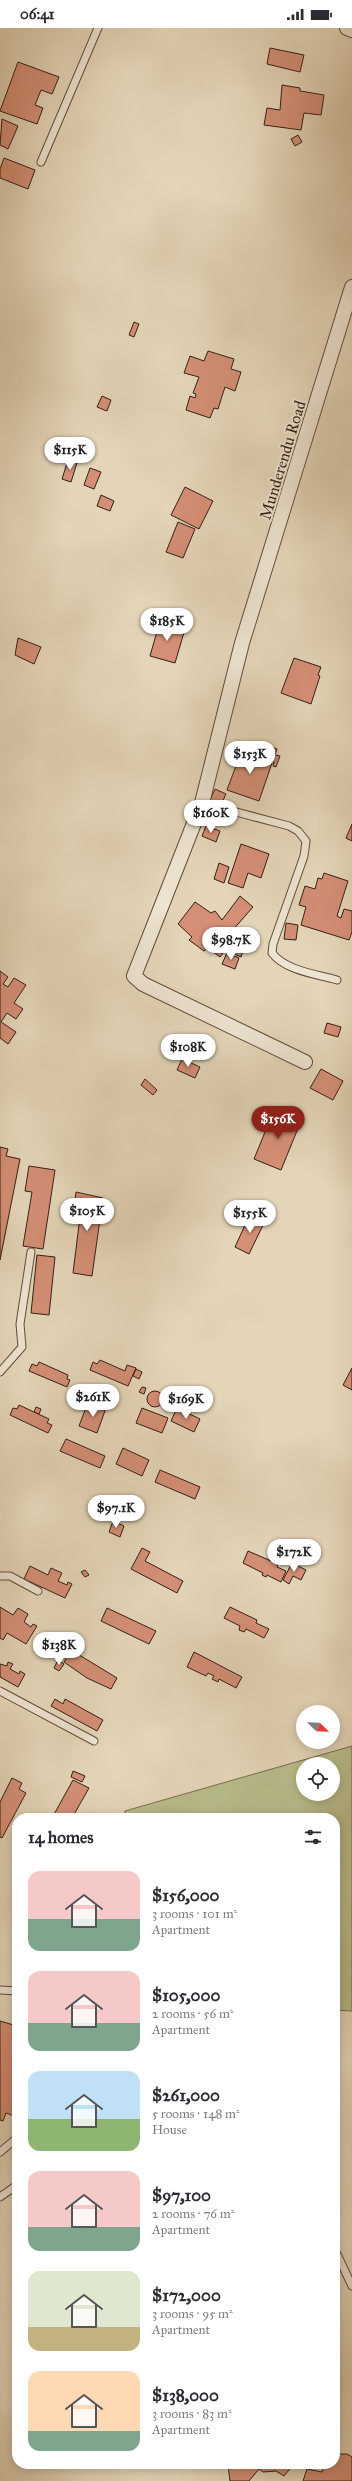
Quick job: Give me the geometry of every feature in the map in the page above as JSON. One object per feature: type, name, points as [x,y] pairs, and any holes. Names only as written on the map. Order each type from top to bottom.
[{"type":"street","points":[[347,28],[352,30]]},
{"type":"street","name":"Munderendu Road","points":[[306,1062],[143,984],[134,976],[202,803],[242,643],[352,287]]},
{"type":"lane","points":[[41,162],[98,28]]},
{"type":"lane","points":[[202,803],[289,826],[298,831],[306,841],[304,856],[273,944],[272,953],[278,961],[288,966],[337,980]]},
{"type":"lane","points":[[0,1372],[22,1347],[20,1324],[31,1252]]},
{"type":"lane","points":[[0,1576],[10,1576],[38,1591]]},
{"type":"lane","points":[[0,1691],[94,1741]]},
{"type":"lane","points":[[0,1990],[12,1991]]},
{"type":"lane","points":[[0,2152],[12,2142]]},
{"type":"lane","points":[[0,2197],[12,2189]]},
{"type":"lane","points":[[340,2261],[352,2286]]},
{"type":"green space","points":[[352,1746],[352,2011],[340,2010],[340,1813],[125,1813],[125,1811],[296,1762],[296,1801],[340,1801],[340,1757],[314,1757]]},
{"type":"building","points":[[270,48],[304,55],[300,72],[267,64]]},
{"type":"building","points":[[18,62],[59,77],[52,94],[41,90],[35,105],[43,108],[37,124],[0,111]]},
{"type":"building","points":[[282,85],[300,88],[300,91],[324,95],[321,115],[304,113],[301,130],[264,125],[267,108],[280,110]]},
{"type":"building","points":[[2,119],[18,126],[8,149],[0,145]]},
{"type":"building","points":[[298,135],[302,142],[295,146],[291,139]]},
{"type":"building","points":[[4,158],[35,170],[28,189],[0,178],[0,169]]},
{"type":"building","points":[[134,322],[139,324],[134,337],[129,335]]},
{"type":"building","points":[[208,351],[234,359],[231,369],[241,372],[235,391],[225,387],[218,409],[214,408],[210,418],[186,410],[190,396],[195,398],[196,394],[193,393],[199,377],[184,373],[190,356],[204,361]]},
{"type":"building","points":[[102,396],[111,400],[107,411],[97,407]]},
{"type":"building","points":[[68,460],[77,463],[71,482],[62,479]]},
{"type":"building","points":[[90,468],[101,472],[94,489],[84,485]]},
{"type":"building","points":[[185,487],[213,501],[199,529],[171,515]]},
{"type":"building","points":[[101,495],[114,501],[110,511],[97,506]]},
{"type":"building","points":[[178,522],[195,529],[183,558],[166,552]]},
{"type":"building","points":[[160,621],[185,629],[175,663],[150,656]]},
{"type":"building","points":[[18,638],[41,647],[34,664],[15,655]]},
{"type":"building","points":[[294,658],[321,667],[318,675],[320,676],[311,704],[281,693]]},
{"type":"building","points":[[257,742],[277,749],[275,755],[280,756],[276,767],[273,766],[274,762],[256,756],[258,750],[255,749]]},
{"type":"building","points":[[243,747],[256,752],[254,757],[272,763],[259,801],[227,790]]},
{"type":"building","points":[[215,789],[226,794],[220,807],[209,802]]},
{"type":"building","points":[[352,824],[352,841],[346,838]]},
{"type":"building","points":[[206,826],[220,831],[216,842],[202,836]]},
{"type":"building","points":[[241,844],[269,854],[261,878],[248,873],[243,888],[228,883]]},
{"type":"building","points":[[219,863],[229,867],[224,883],[214,879]]},
{"type":"building","points":[[324,873],[348,881],[337,916],[341,918],[344,909],[352,911],[352,932],[349,940],[301,925],[306,907],[299,905],[305,886],[315,889],[318,878],[322,879]]},
{"type":"building","points":[[240,896],[253,907],[232,931],[236,935],[220,957],[208,948],[204,951],[189,940],[192,937],[178,924],[195,902],[211,913],[215,911],[222,920]]},
{"type":"building","points":[[286,923],[298,925],[296,940],[284,939]]},
{"type":"building","points":[[237,936],[246,941],[241,957],[228,951]]},
{"type":"building","points":[[227,953],[239,958],[235,969],[222,964]]},
{"type":"building","points":[[0,971],[8,977],[3,984],[8,987],[14,978],[26,985],[14,1003],[23,1009],[16,1019],[7,1013],[1,1022],[16,1032],[8,1044],[0,1038]]},
{"type":"building","points":[[327,1023],[341,1027],[338,1037],[324,1033]]},
{"type":"building","points":[[182,1059],[200,1067],[195,1078],[177,1070]]},
{"type":"building","points":[[321,1069],[343,1081],[333,1100],[310,1088]]},
{"type":"building","points":[[145,1079],[157,1090],[153,1095],[141,1085]]},
{"type":"building","points":[[274,1110],[301,1121],[281,1170],[254,1159]]},
{"type":"building","points":[[0,1147],[8,1149],[6,1156],[20,1159],[0,1260]]},
{"type":"building","points":[[29,1166],[55,1170],[43,1249],[23,1246],[32,1192],[25,1191]]},
{"type":"building","points":[[76,1192],[103,1198],[92,1276],[73,1273],[80,1217],[73,1216]]},
{"type":"building","points":[[250,1214],[265,1221],[249,1254],[235,1247]]},
{"type":"building","points":[[37,1255],[55,1257],[49,1315],[31,1313]]},
{"type":"building","points":[[100,1360],[125,1371],[127,1365],[136,1368],[128,1386],[90,1370],[93,1362],[97,1364]]},
{"type":"building","points":[[39,1362],[68,1375],[67,1379],[70,1380],[67,1387],[29,1371],[32,1364],[37,1366]]},
{"type":"building","points":[[352,1368],[352,1390],[343,1385]]},
{"type":"building","points":[[136,1369],[142,1372],[139,1379],[133,1376]]},
{"type":"building","points":[[142,1387],[146,1388],[144,1394],[139,1392]]},
{"type":"building","points":[[155,1391],[161,1393],[163,1399],[161,1405],[155,1407],[149,1405],[147,1399],[149,1393]]},
{"type":"building","points":[[95,1404],[106,1408],[97,1433],[79,1426],[87,1405],[94,1408]]},
{"type":"building","points":[[19,1405],[49,1419],[47,1423],[52,1425],[48,1433],[10,1415],[13,1408],[17,1409]]},
{"type":"building","points":[[36,1407],[41,1409],[39,1414],[34,1412]]},
{"type":"building","points":[[142,1408],[168,1418],[162,1433],[136,1423]]},
{"type":"building","points":[[177,1408],[200,1419],[194,1432],[171,1421]]},
{"type":"building","points":[[66,1439],[105,1456],[100,1468],[60,1451]]},
{"type":"building","points":[[123,1448],[149,1460],[142,1476],[116,1464]]},
{"type":"building","points":[[160,1470],[200,1487],[195,1499],[155,1482]]},
{"type":"building","points":[[113,1521],[124,1526],[120,1537],[109,1532]]},
{"type":"building","points":[[142,1548],[150,1552],[145,1561],[183,1581],[177,1593],[131,1569]]},
{"type":"building","points":[[248,1551],[278,1564],[277,1567],[286,1571],[281,1582],[267,1575],[266,1577],[262,1575],[263,1573],[243,1563]]},
{"type":"building","points":[[292,1563],[306,1570],[301,1580],[293,1576],[289,1584],[283,1580]]},
{"type":"building","points":[[30,1566],[48,1575],[51,1568],[62,1573],[58,1581],[67,1585],[68,1582],[72,1584],[65,1598],[24,1579]]},
{"type":"building","points":[[85,1570],[89,1575],[85,1577],[81,1572]]},
{"type":"building","points":[[0,1607],[13,1615],[18,1608],[28,1614],[24,1622],[31,1627],[33,1624],[37,1626],[26,1644],[7,1633],[3,1640],[0,1638]]},
{"type":"building","points":[[230,1607],[257,1620],[256,1623],[269,1629],[264,1638],[246,1629],[244,1632],[239,1630],[240,1626],[224,1618]]},
{"type":"building","points":[[107,1608],[156,1631],[149,1644],[101,1621]]},
{"type":"building","points":[[71,1650],[117,1678],[111,1689],[87,1678],[64,1662]]},
{"type":"building","points":[[194,1652],[242,1677],[236,1688],[219,1679],[218,1682],[212,1679],[214,1676],[208,1673],[206,1676],[187,1667]]},
{"type":"building","points":[[58,1660],[64,1664],[59,1671],[54,1668]]},
{"type":"building","points":[[8,1662],[13,1664],[10,1669],[19,1674],[20,1671],[25,1674],[18,1687],[0,1677],[0,1664],[7,1666]]},
{"type":"building","points":[[55,1699],[63,1704],[65,1699],[103,1720],[97,1731],[51,1706]]},
{"type":"building","points":[[73,1771],[85,1776],[82,1782],[71,1777]]},
{"type":"building","points":[[12,1778],[22,1783],[19,1789],[26,1793],[15,1813],[12,1813],[12,1819],[2,1838],[0,1837],[0,1802]]},
{"type":"building","points":[[73,1780],[89,1788],[75,1813],[55,1813]]},
{"type":"building","points":[[0,2021],[12,2025],[12,2115],[6,2113],[3,2121],[0,2120]]},
{"type":"building","points":[[340,2454],[347,2454],[352,2457],[352,2481],[303,2481],[307,2469],[322,2472],[323,2469],[340,2469]]},
{"type":"building","points":[[229,2469],[259,2469],[249,2481],[230,2481]]},
{"type":"building","points":[[259,2469],[290,2469],[284,2476],[276,2471],[263,2472]]}]
